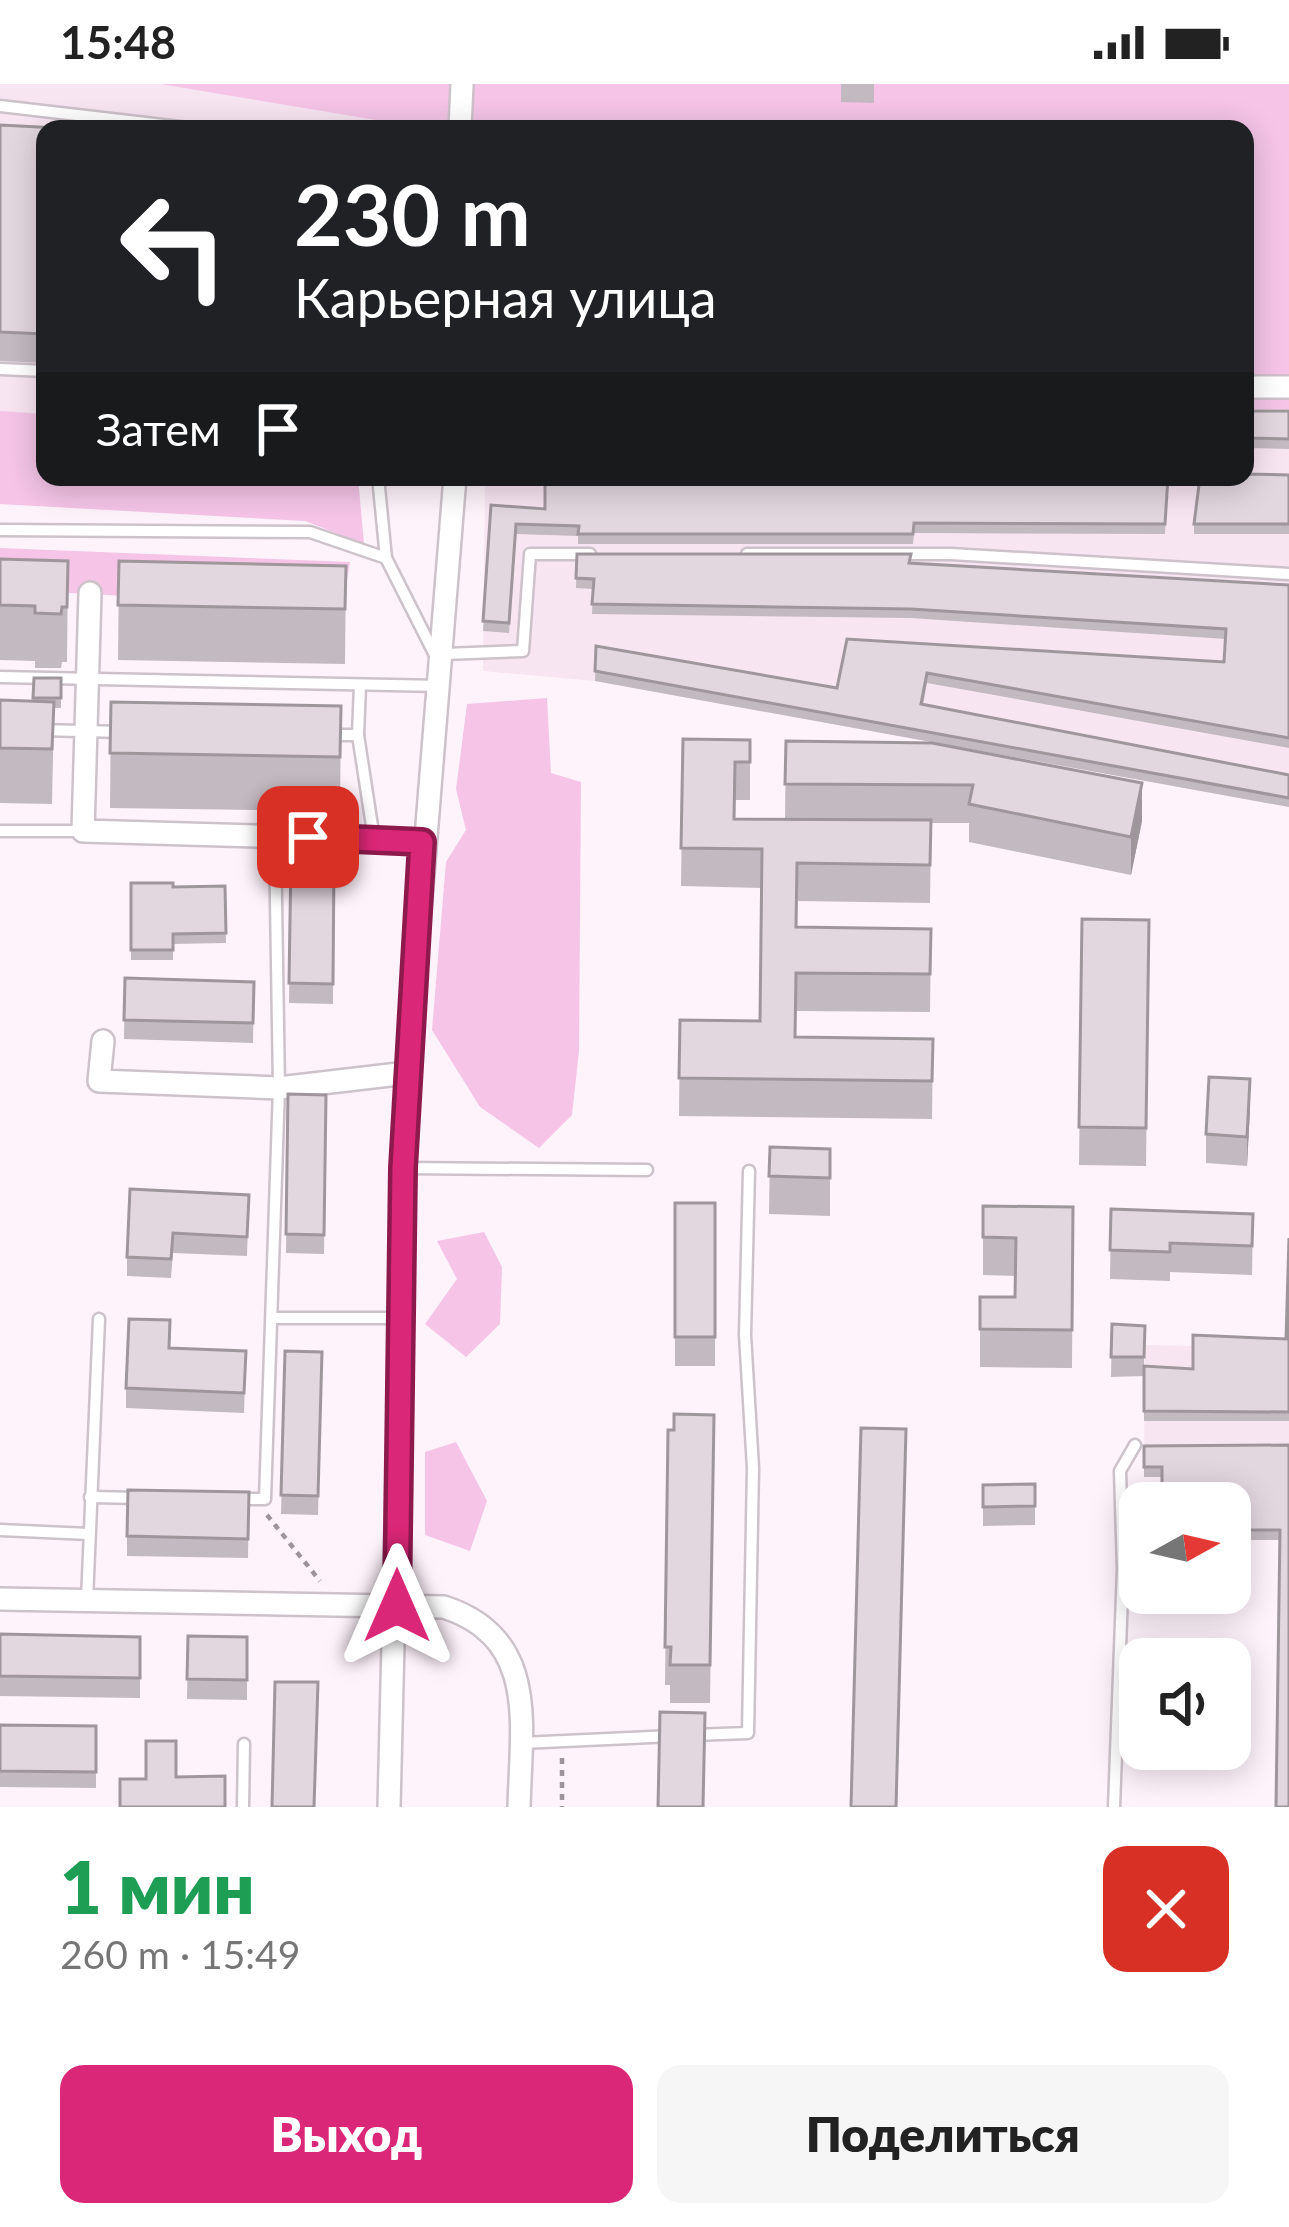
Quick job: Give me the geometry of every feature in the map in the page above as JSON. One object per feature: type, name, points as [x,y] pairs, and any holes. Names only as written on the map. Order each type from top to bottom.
[{"type":"street","points":[[460,120],[462,84]]},
{"type":"street","points":[[1254,387],[1289,387]]},
{"type":"street","points":[[389,1807],[407,1073],[422,842],[443,671],[454,486]]},
{"type":"street","points":[[90,593],[83,831],[422,842]]},
{"type":"street","points":[[103,1041],[99,1082],[279,1088],[407,1073]]},
{"type":"street","points":[[0,1598],[444,1607],[475,1617],[497,1636],[513,1664],[520,1743],[519,1807]]},
{"type":"lane","points":[[0,106],[120,120]]},
{"type":"lane","points":[[0,368],[36,370]]},
{"type":"lane","points":[[379,486],[386,558],[443,671]]},
{"type":"lane","points":[[0,530],[310,532],[386,558]]},
{"type":"lane","points":[[0,677],[360,685],[443,671],[523,651],[530,554],[600,554]]},
{"type":"lane","points":[[741,554],[951,554],[1289,574]]},
{"type":"lane","points":[[360,685],[358,735],[374,838]]},
{"type":"lane","points":[[22,730],[132,732]]},
{"type":"lane","points":[[312,735],[358,735]]},
{"type":"lane","points":[[0,831],[83,831]]},
{"type":"lane","points":[[221,1499],[265,1499],[279,1088],[275,836]]},
{"type":"lane","points":[[403,1168],[647,1170]]},
{"type":"lane","points":[[520,1743],[748,1733],[753,1468],[745,1335],[749,1172]]},
{"type":"lane","points":[[87,1600],[99,1318]]},
{"type":"lane","points":[[272,1318],[399,1318]]},
{"type":"lane","points":[[1114,1807],[1123,1569],[1120,1471],[1135,1445]]},
{"type":"lane","points":[[90,1497],[155,1498]]},
{"type":"lane","points":[[0,1530],[88,1534]]},
{"type":"lane","points":[[243,1807],[244,1744]]},
{"type":"path","points":[[265,1499],[265,1511],[339,1605]]},
{"type":"path","points":[[562,1740],[562,1807]]},
{"type":"shaded area","points":[[0,84],[160,84],[375,120],[36,120],[36,438],[0,436]]},
{"type":"shaded area","points":[[160,84],[1289,84],[1289,409],[1254,409],[1254,120],[375,120]]},
{"type":"shaded area","points":[[1254,409],[1289,409],[1289,807],[595,681],[483,671],[485,486],[1254,486]]},
{"type":"shaded area","points":[[0,411],[36,413],[36,486],[359,486],[364,544],[305,521],[0,504]]},
{"type":"shaded area","points":[[0,548],[350,562],[342,608],[0,589]]},
{"type":"shaded area","points":[[547,698],[551,773],[581,782],[579,1051],[572,1115],[539,1148],[480,1107],[432,1030],[446,862],[466,830],[456,789],[467,704]]},
{"type":"shaded area","points":[[484,1232],[502,1267],[500,1324],[466,1357],[425,1324],[457,1279],[437,1241]]},
{"type":"shaded area","points":[[1289,1248],[1289,1807],[1281,1478],[1144,1477],[1145,1345],[1286,1348]]},
{"type":"shaded area","points":[[456,1442],[487,1501],[470,1551],[425,1535],[425,1452]]},
{"type":"building","points":[[0,125],[36,127],[36,334],[0,332]]},
{"type":"building","points":[[1254,411],[1289,411],[1289,439],[1254,438]]},
{"type":"building","points":[[1254,474],[1289,475],[1289,524],[1194,524],[1199,486],[1254,486]]},
{"type":"building","points":[[545,486],[1167,486],[1165,524],[914,523],[913,534],[578,534],[579,526],[516,524],[509,623],[483,621],[491,505],[545,509]]},
{"type":"building","points":[[577,554],[911,554],[909,563],[1289,585],[1289,738],[927,673],[921,704],[1289,775],[1289,798],[595,671],[596,646],[837,688],[847,639],[1224,662],[1226,629],[911,609],[592,604],[594,579],[576,578]]},
{"type":"building","points":[[0,559],[68,561],[67,607],[62,607],[61,614],[35,613],[35,606],[0,605]]},
{"type":"building","points":[[119,561],[346,566],[345,609],[118,605]]},
{"type":"building","points":[[34,678],[61,678],[61,698],[33,698]]},
{"type":"building","points":[[0,700],[54,702],[52,749],[0,748]]},
{"type":"building","points":[[111,702],[341,706],[340,757],[110,753]]},
{"type":"building","points":[[683,739],[750,740],[750,762],[735,762],[734,819],[931,820],[930,865],[797,863],[796,927],[931,929],[930,974],[796,973],[795,1037],[933,1039],[932,1081],[679,1078],[680,1020],[760,1021],[762,849],[681,848]]},
{"type":"building","points":[[786,741],[932,743],[1142,783],[1131,837],[969,804],[973,785],[785,784]]},
{"type":"building","points":[[291,858],[334,859],[333,984],[289,983]]},
{"type":"building","points":[[131,883],[225,886],[226,933],[173,934],[173,950],[131,950]]},
{"type":"building","points":[[1082,919],[1149,920],[1146,1128],[1079,1127]]},
{"type":"building","points":[[125,978],[254,982],[253,1023],[124,1020]]},
{"type":"building","points":[[1209,1077],[1250,1079],[1247,1137],[1206,1134]]},
{"type":"building","points":[[288,1094],[326,1095],[324,1235],[286,1234]]},
{"type":"building","points":[[770,1147],[830,1149],[830,1178],[769,1176]]},
{"type":"building","points":[[130,1189],[249,1195],[247,1237],[173,1233],[171,1259],[127,1257]]},
{"type":"building","points":[[675,1203],[715,1203],[715,1337],[675,1337]]},
{"type":"building","points":[[983,1206],[1073,1207],[1072,1330],[980,1329],[980,1297],[1015,1297],[1016,1238],[983,1237]]},
{"type":"building","points":[[1111,1209],[1253,1214],[1252,1246],[1170,1243],[1170,1252],[1110,1250]]},
{"type":"building","points":[[1289,1238],[1289,1412],[1144,1411],[1144,1366],[1193,1369],[1193,1335],[1286,1339]]},
{"type":"building","points":[[129,1319],[170,1320],[169,1348],[246,1351],[244,1393],[126,1388]]},
{"type":"building","points":[[1112,1324],[1145,1326],[1144,1357],[1111,1357]]},
{"type":"building","points":[[285,1351],[322,1352],[318,1496],[281,1495]]},
{"type":"building","points":[[674,1414],[714,1415],[710,1665],[670,1665],[671,1647],[665,1647],[668,1430],[674,1430]]},
{"type":"building","points":[[861,1428],[906,1429],[896,1807],[851,1807]]},
{"type":"building","points":[[1289,1445],[1289,1807],[1276,1807],[1280,1530],[1251,1530],[1251,1482],[1162,1482],[1162,1467],[1144,1467],[1144,1446]]},
{"type":"building","points":[[1035,1484],[1035,1506],[983,1507],[983,1485]]},
{"type":"building","points":[[128,1490],[249,1492],[248,1539],[127,1536]]},
{"type":"building","points":[[0,1634],[140,1637],[140,1678],[0,1676]]},
{"type":"building","points":[[188,1636],[247,1637],[247,1680],[187,1679]]},
{"type":"building","points":[[275,1682],[318,1682],[314,1807],[272,1807]]},
{"type":"building","points":[[660,1712],[705,1713],[703,1807],[658,1807]]},
{"type":"building","points":[[0,1725],[96,1726],[96,1772],[0,1771]]},
{"type":"building","points":[[146,1741],[176,1741],[176,1777],[225,1776],[225,1807],[120,1807],[120,1779],[146,1779]]},
{"type":"route","points":[[308,837],[422,842],[403,1168],[397,1606]]}]
